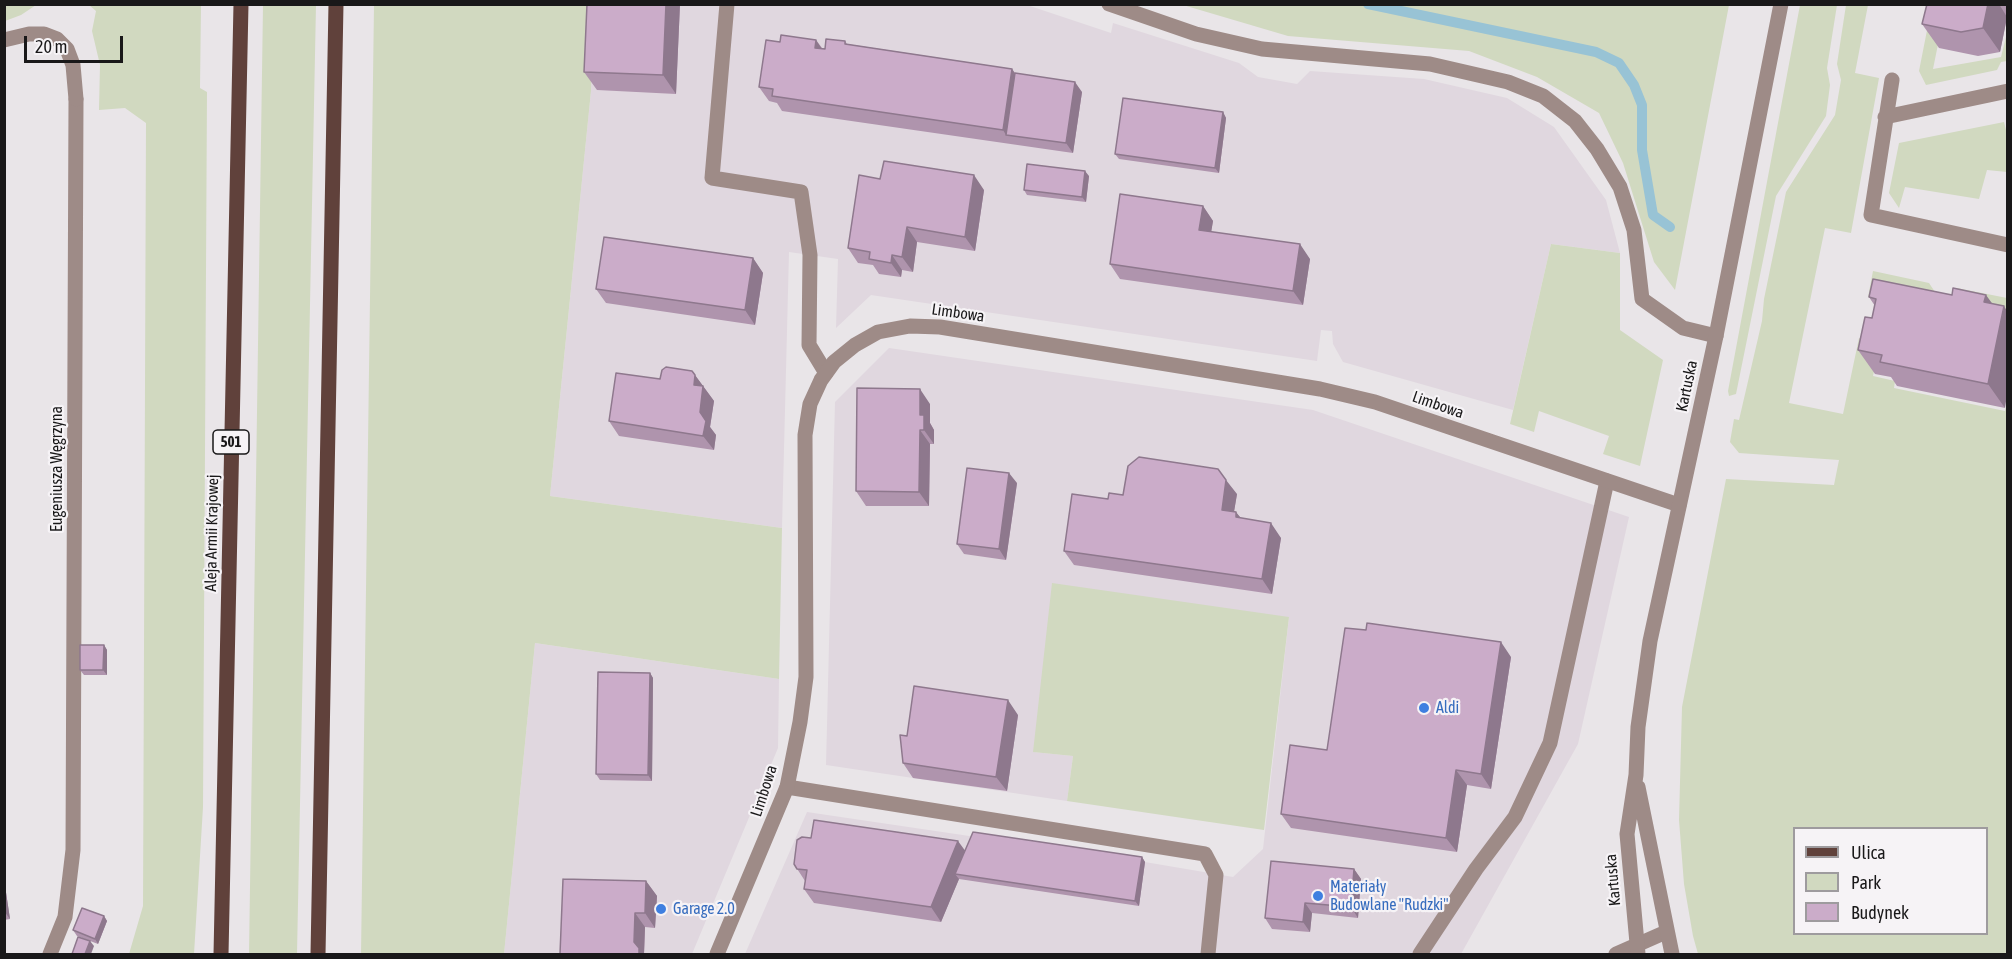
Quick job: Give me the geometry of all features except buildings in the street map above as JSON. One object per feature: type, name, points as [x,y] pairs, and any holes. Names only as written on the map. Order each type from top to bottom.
[{"type":"main road","name":"Aleja Armii Krajowej","points":[[221,954],[241,4]]},
{"type":"main road","points":[[318,954],[336,4]]},
{"type":"street","points":[[727,4],[712,178],[801,192],[810,255],[809,345],[826,373]]},
{"type":"street","points":[[1109,4],[1196,34],[1262,49],[1430,64],[1508,82],[1544,96],[1575,121],[1597,149],[1620,187],[1634,230],[1642,299],[1683,328],[1716,336]]},
{"type":"street","name":"Kartuska","points":[[1637,950],[1627,834],[1636,775],[1638,727],[1650,641],[1716,336],[1781,4]]},
{"type":"street","name":"Eugeniusza Węgrzyna","points":[[4,40],[29,34],[44,34],[57,39],[67,49],[73,65],[76,99],[73,850],[65,917],[50,954]]},
{"type":"street","points":[[1892,80],[1871,215],[2007,245]]},
{"type":"street","points":[[1885,117],[2007,92]]},
{"type":"street","name":"Limbowa","points":[[717,954],[787,787],[800,722],[806,677],[805,435],[810,404],[834,362],[855,345],[878,332],[910,326],[940,327],[1320,389],[1375,402],[1679,505]]},
{"type":"street","points":[[1420,954],[1476,869],[1515,817],[1550,743],[1607,481]]},
{"type":"street","name":"Kartuska","points":[[1636,775],[1672,954]]},
{"type":"street","points":[[787,787],[1205,854],[1216,875],[1208,954]]},
{"type":"street","points":[[1616,954],[1637,950],[1666,932]]},
{"type":"shaded area","points":[[594,5],[1027,5],[1111,33],[1113,23],[1239,63],[1258,77],[1297,84],[1310,71],[1424,79],[1507,98],[1554,127],[1606,200],[1620,253],[1551,244],[1513,410],[1343,362],[1333,344],[1332,331],[1321,330],[1317,361],[871,295],[836,328],[838,259],[789,252],[782,528],[550,496],[591,91]]},
{"type":"shaded area","points":[[889,348],[1313,410],[1629,517],[1578,744],[1461,954],[745,954],[807,812],[1233,877],[1263,849],[1289,617],[1034,752],[1073,756],[1067,801],[826,765],[835,402]]},
{"type":"shaded area","points":[[535,643],[779,679],[778,748],[692,954],[504,954]]},
{"type":"green space","points":[[5,4],[36,5],[21,15],[5,21]]},
{"type":"green space","points":[[89,5],[201,5],[200,88],[207,92],[203,807],[194,954],[129,954],[143,906],[146,123],[125,108],[99,110],[100,65],[92,31],[96,11]]},
{"type":"green space","points":[[263,5],[316,5],[297,954],[249,954]]},
{"type":"green space","points":[[374,5],[594,5],[591,91],[550,496],[782,528],[779,679],[535,643],[504,954],[361,954]]},
{"type":"green space","points":[[1183,5],[1729,5],[1675,290],[1654,262],[1623,163],[1599,113],[1537,77],[1469,51],[1288,36]]},
{"type":"green space","points":[[1800,5],[1837,5],[1827,68],[1830,85],[1826,116],[1776,196],[1736,394],[1729,396],[1728,391]]},
{"type":"green space","points":[[1846,5],[1868,5],[1855,73],[1879,78],[1851,233],[1825,228],[1789,403],[1843,414],[1859,338],[1880,343],[1873,376],[1895,381],[1894,388],[2005,411],[2007,402],[2007,954],[1698,954],[1693,936],[1684,884],[1679,820],[1682,707],[1726,479],[1834,485],[1839,460],[1739,453],[1730,442],[1734,419],[1739,420],[1762,321],[1764,299],[1786,192],[1835,115],[1841,80],[1837,64]]},
{"type":"green space","points":[[1932,5],[1946,5],[1933,69],[2001,57],[2007,33],[2007,61],[2001,62],[1997,70],[1926,85],[1919,71]]},
{"type":"green space","points":[[2004,122],[2007,134],[2007,172],[1987,170],[1979,199],[1905,187],[1899,208],[1889,193],[1899,143]]},
{"type":"green space","points":[[1551,244],[1620,253],[1620,330],[1663,360],[1640,466],[1603,454],[1609,436],[1539,411],[1534,432],[1510,424]]},
{"type":"green space","points":[[1873,271],[1929,283],[1935,292],[1930,309],[1868,297]]},
{"type":"green space","points":[[1957,288],[2007,298],[2007,324],[1949,312]]},
{"type":"green space","points":[[1052,583],[1289,617],[1264,830],[1067,801],[1073,756],[1033,752]]},
{"type":"waterway","points":[[1368,4],[1596,52],[1619,63],[1634,85],[1642,105],[1642,150],[1653,215],[1670,227]]},
{"type":"place","name":"Aldi","points":[[1424,708]]},
{"type":"place","name":"Materiały Budowlane \"Rudzki\"","points":[[1318,896]]},
{"type":"place","name":"Garage 2.0","points":[[661,909]]}]
